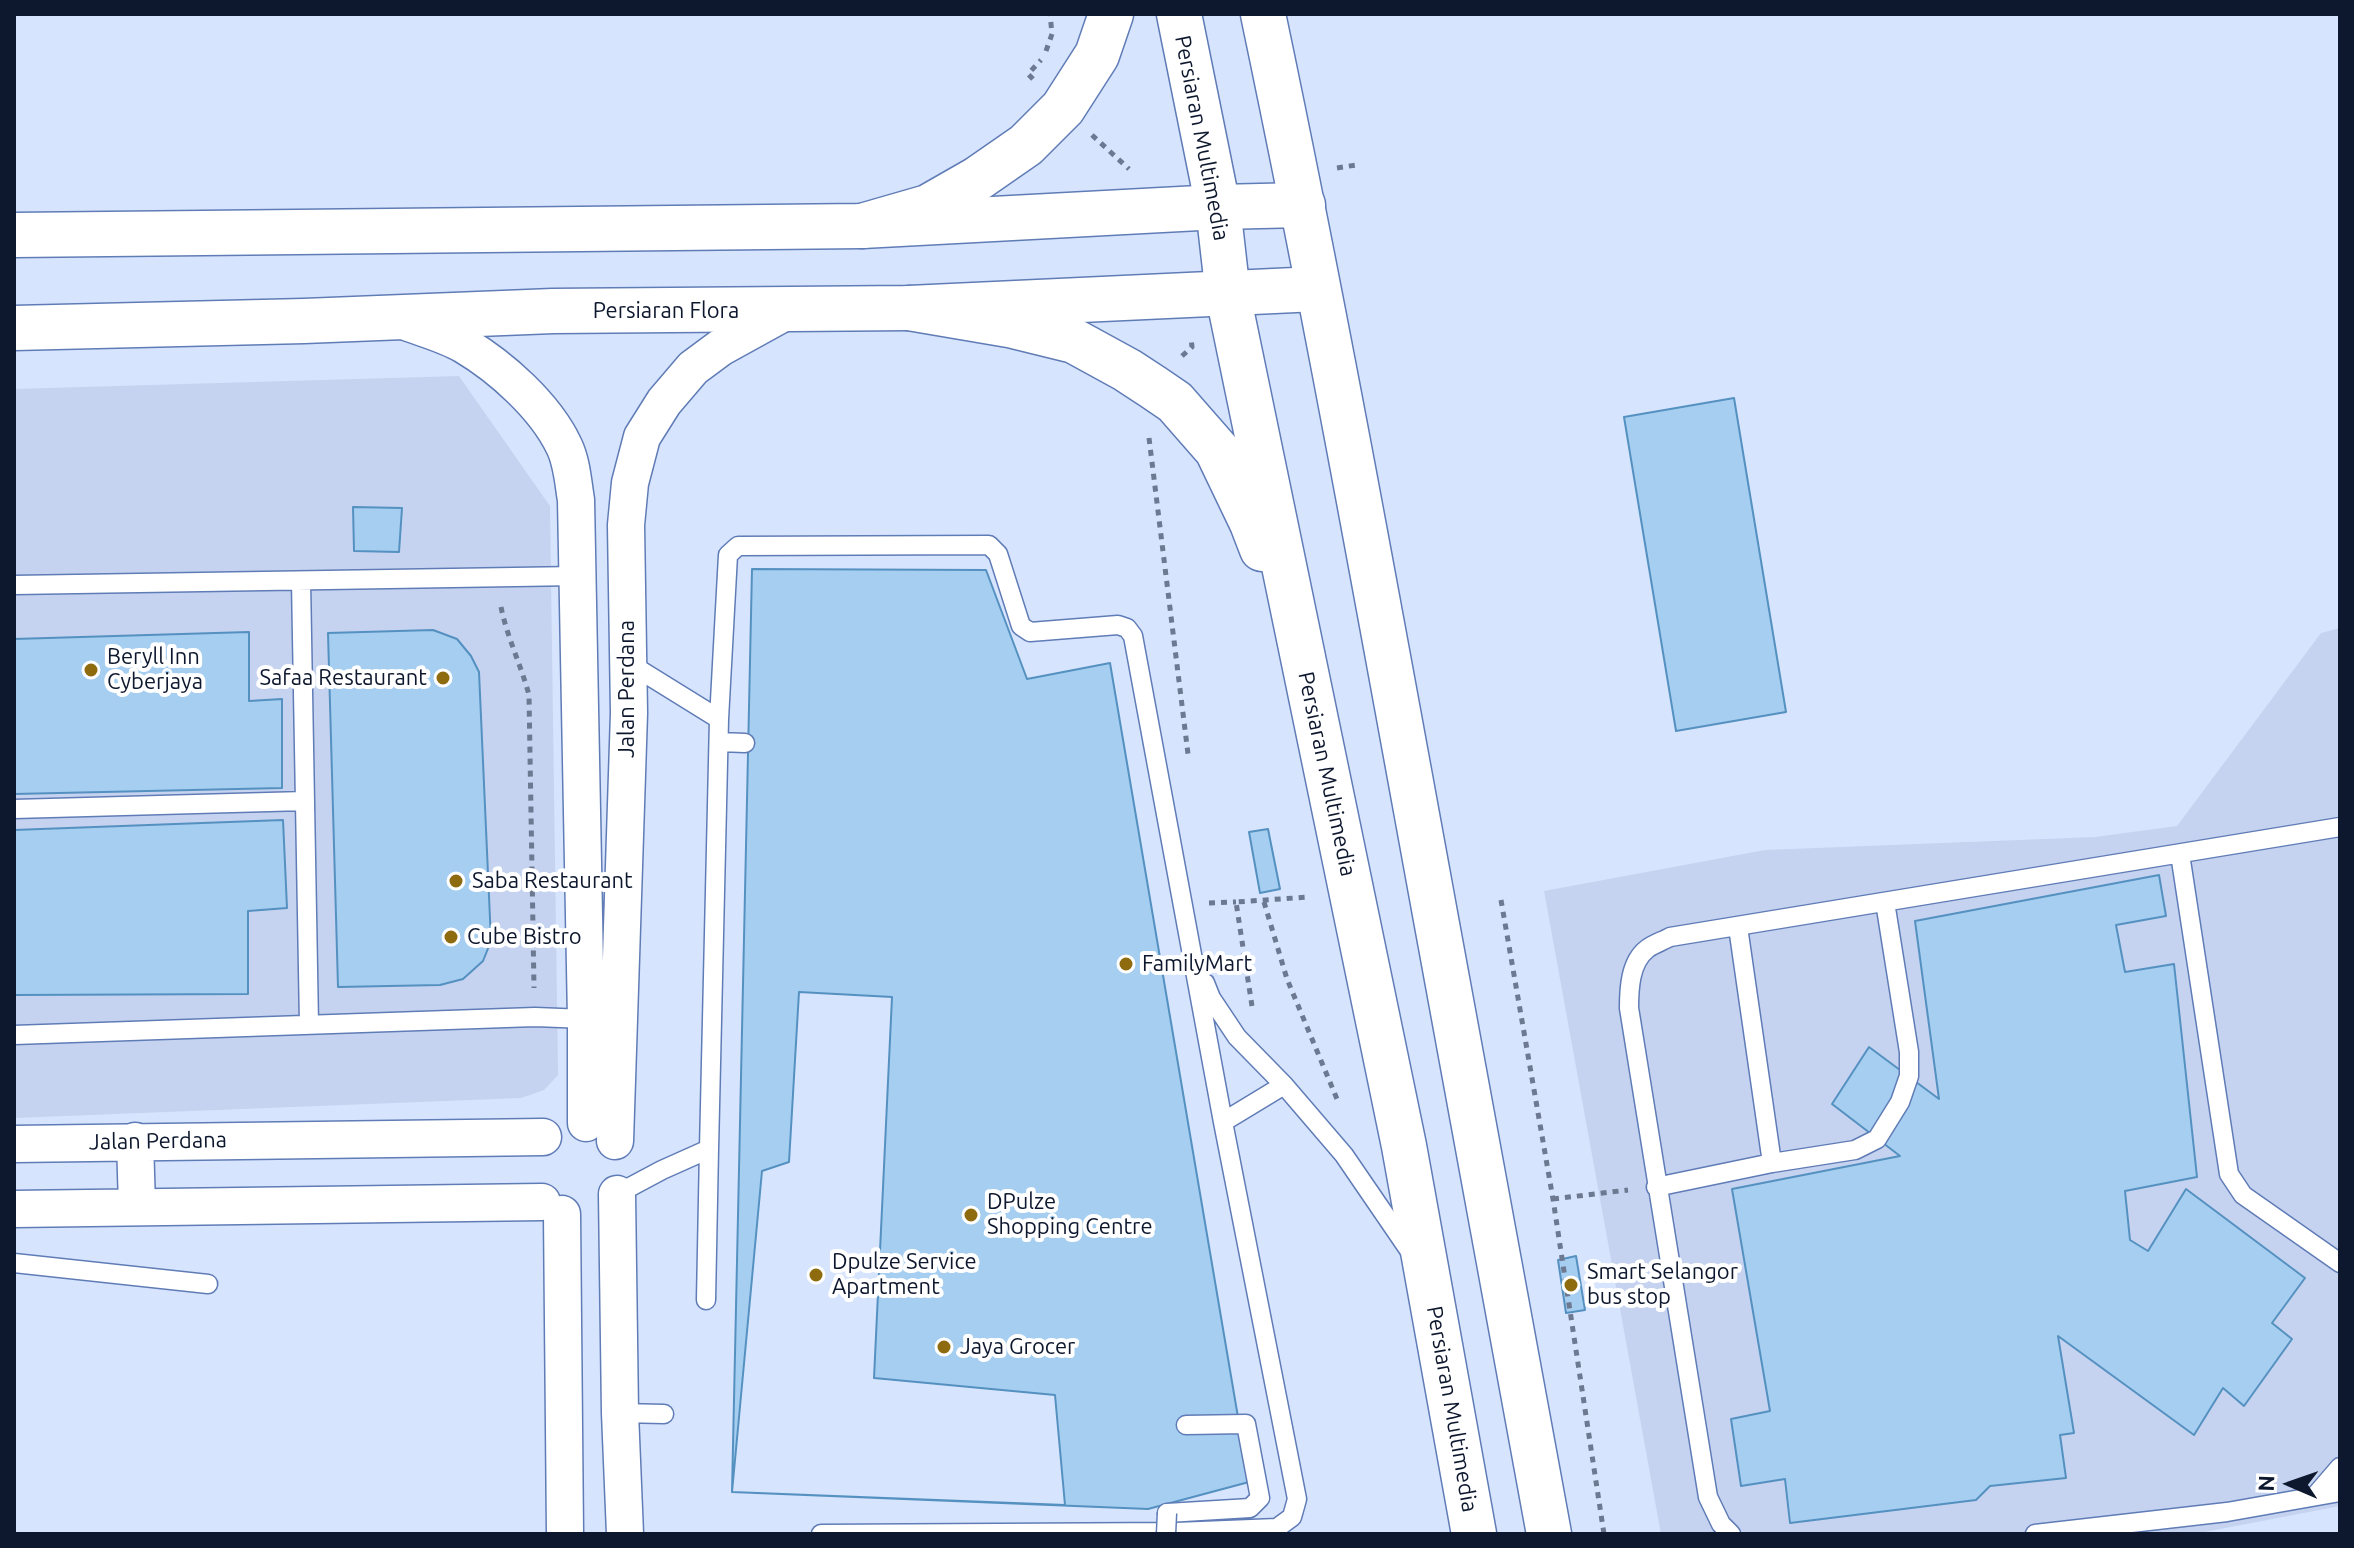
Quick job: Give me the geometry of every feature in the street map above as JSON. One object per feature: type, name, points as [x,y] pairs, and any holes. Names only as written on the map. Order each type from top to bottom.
[{"type":"main road","points":[[862,226],[928,207],[977,179],[1026,145],[1063,108],[1097,55],[1111,14]]},
{"type":"main road","name":"Persiaran Multimedia","points":[[1179,14],[1218,207],[1208,296],[1306,671],[1404,1146],[1472,1530]]},
{"type":"main road","points":[[1263,14],[1369,547],[1549,1534]]},
{"type":"main road","points":[[14,235],[862,226],[1303,205]]},
{"type":"main road","name":"Persiaran Flora","points":[[14,328],[553,311],[909,308],[1317,289]]},
{"type":"main road","points":[[909,308],[1009,325],[1074,341],[1127,370],[1175,402],[1217,450],[1252,523],[1306,671]]},
{"type":"street","name":"Jalan Perdana","points":[[600,1132],[629,729],[626,525],[630,483],[642,437],[664,402],[693,368],[720,348],[789,310]]},
{"type":"street","name":"Jalan Perdana","points":[[394,318],[462,344],[500,370],[549,421],[564,446],[572,471],[576,500],[586,1019],[600,1132],[623,1162],[617,1194],[625,1534]]},
{"type":"street","name":"Jalan Perdana","points":[[14,1144],[543,1137],[550,1130],[567,1123],[600,1132]]},
{"type":"street","points":[[543,1137],[530,1162],[530,1176],[534,1190],[552,1208],[565,1534]]},
{"type":"street","points":[[135,1141],[137,1206]]},
{"type":"street","points":[[14,1209],[137,1206],[552,1208],[583,1216],[603,1209],[617,1194]]},
{"type":"lane","points":[[706,1300],[719,719],[728,555],[738,546],[983,544],[994,548],[1021,626],[1030,632],[1118,625],[1127,628],[1133,636],[1297,1499],[1292,1517],[1277,1528],[1176,1532],[821,1534]]},
{"type":"lane","points":[[14,585],[577,576]]},
{"type":"lane","points":[[301,581],[309,1024]]},
{"type":"lane","points":[[627,662],[719,719]]},
{"type":"lane","points":[[719,742],[745,743]]},
{"type":"lane","points":[[14,809],[305,801]]},
{"type":"lane","points":[[1731,1534],[1721,1524],[1708,1497],[1629,1008],[1629,985],[1646,949],[1670,937],[2340,827]]},
{"type":"lane","points":[[2180,854],[2229,1174],[2243,1195],[2340,1263]]},
{"type":"lane","points":[[1656,1187],[1855,1150],[1877,1139],[1900,1102],[1909,1076],[1909,1052],[1885,902]]},
{"type":"lane","points":[[1738,927],[1772,1163]]},
{"type":"lane","points":[[1192,950],[1211,998],[1237,1037],[1284,1085],[1344,1155],[1429,1279]]},
{"type":"lane","points":[[14,1035],[535,1017],[586,1019]]},
{"type":"lane","points":[[1223,1122],[1284,1085]]},
{"type":"lane","points":[[617,1194],[709,1149]]},
{"type":"lane","points":[[14,1263],[208,1284]]},
{"type":"lane","points":[[620,1413],[664,1414]]},
{"type":"lane","points":[[1166,1534],[1167,1513],[1250,1508],[1260,1498],[1246,1424],[1186,1425]]},
{"type":"lane","points":[[2315,1496],[2340,1467]]},
{"type":"lane","points":[[2035,1534],[2227,1512],[2340,1492]]},
{"type":"path","points":[[1189,764],[1148,438],[1153,387],[1192,347],[1208,296]]},
{"type":"path","points":[[498,578],[504,619],[529,695],[535,1017]]},
{"type":"path","points":[[1501,900],[1553,1199],[1604,1534]]},
{"type":"path","points":[[1236,902],[1253,1015]]},
{"type":"path","points":[[1206,903],[1264,902],[1287,979],[1344,1116],[1344,1155]]},
{"type":"path","points":[[1553,1199],[1656,1187]]},
{"type":"shaded area","points":[[459,376],[550,506],[558,1075],[544,1090],[521,1098],[14,1118],[14,389]]},
{"type":"shaded area","points":[[2340,628],[2340,1506],[2194,1534],[1661,1534],[1544,891],[1765,850],[2095,837],[2177,826],[2321,633]]},
{"type":"building","points":[[1734,398],[1786,712],[1676,731],[1624,417]]},
{"type":"building","points":[[353,507],[402,508],[399,552],[354,551]]},
{"type":"building","name":"DPulze Shopping Centre","points":[[752,569],[986,570],[1027,679],[1110,663],[1249,1482],[1148,1509],[732,1492]]},
{"type":"building","points":[[433,630],[457,639],[479,672],[491,941],[483,961],[463,979],[440,985],[338,987],[328,633]]},
{"type":"building","points":[[249,632],[249,701],[282,699],[282,788],[14,794],[14,639]]},
{"type":"building","points":[[283,820],[287,908],[248,911],[248,994],[14,995],[14,830]]},
{"type":"building","points":[[1268,829],[1280,889],[1260,893],[1249,832]]},
{"type":"building","points":[[2159,875],[2166,916],[2116,925],[2125,972],[2174,964],[2197,1177],[2125,1191],[2130,1240],[2148,1251],[2186,1189],[2305,1278],[2272,1323],[2292,1339],[2244,1406],[2223,1388],[2194,1435],[2058,1336],[2074,1433],[2060,1435],[2066,1478],[1990,1486],[1976,1500],[1790,1523],[1785,1479],[1741,1486],[1731,1419],[1770,1411],[1732,1189],[1900,1156],[1832,1104],[1869,1047],[1939,1099],[1915,921]]},
{"type":"building","name":"Dpulze Service Apartment","points":[[799,992],[892,997],[874,1378],[1055,1395],[1065,1505],[732,1492],[762,1171],[789,1162]]},
{"type":"building","name":"Smart Selangor bus stop","points":[[1576,1256],[1585,1310],[1566,1313],[1558,1260]]},
{"type":"place","name":"Beryll Inn Cyberjaya","points":[[91,670]]},
{"type":"place","name":"Safaa Restaurant","points":[[443,678]]},
{"type":"place","name":"Saba Restaurant","points":[[456,881]]},
{"type":"place","name":"Cube Bistro","points":[[451,937]]},
{"type":"place","name":"FamilyMart","points":[[1126,964]]},
{"type":"place","name":"DPulze Shopping Centre","points":[[971,1215]]},
{"type":"place","name":"Dpulze Service Apartment","points":[[816,1275]]},
{"type":"place","name":"Smart Selangor bus stop","points":[[1571,1285]]},
{"type":"place","name":"Jaya Grocer","points":[[944,1347]]}]
